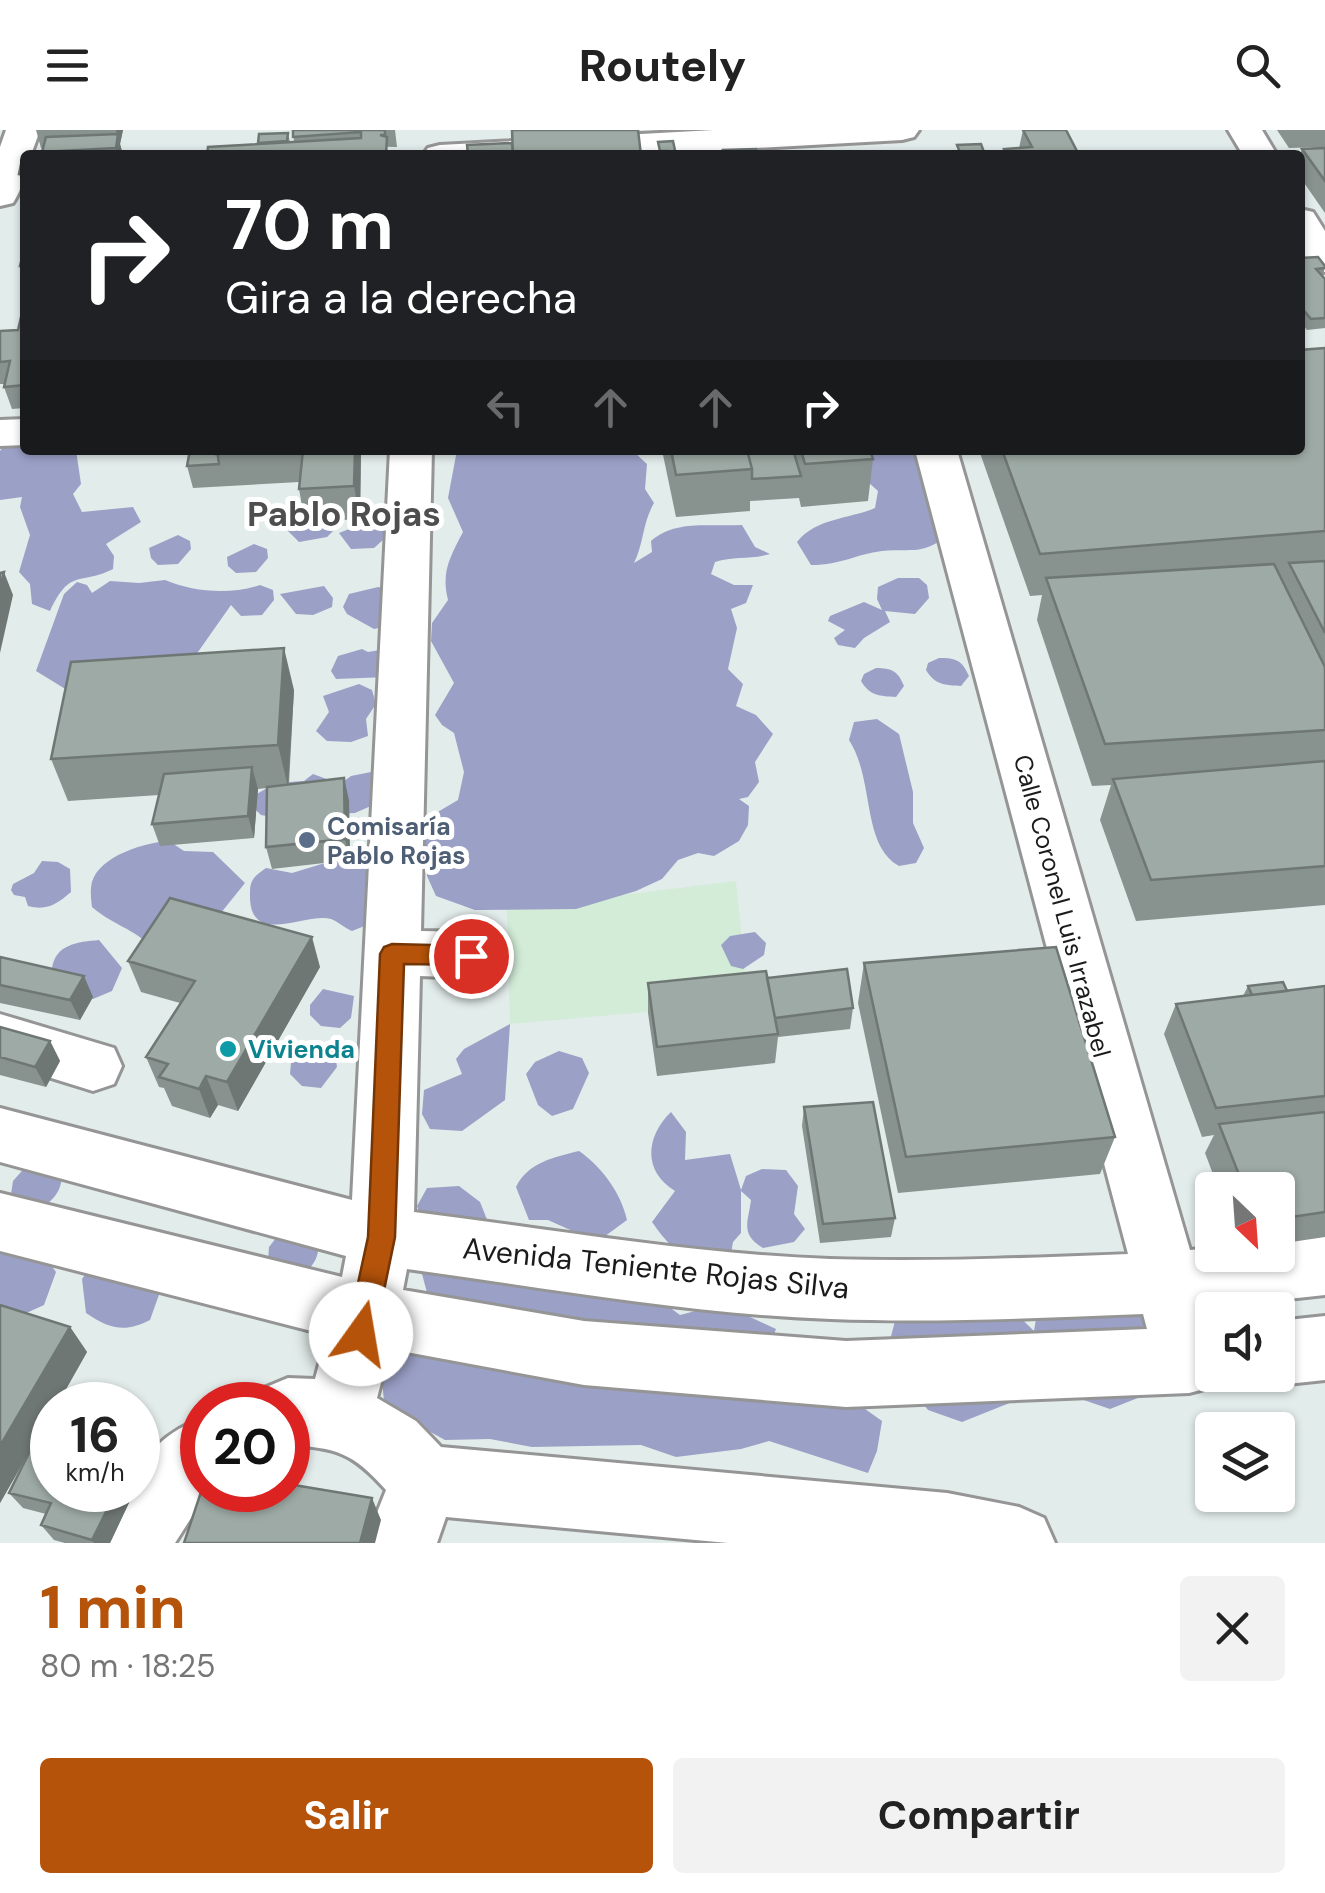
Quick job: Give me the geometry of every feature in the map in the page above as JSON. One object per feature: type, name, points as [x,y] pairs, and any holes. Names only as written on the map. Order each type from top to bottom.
[{"type":"street","points":[[0,195],[23,130]]},
{"type":"street","points":[[532,150],[902,130]]},
{"type":"street","points":[[1305,228],[1325,261]]},
{"type":"street","points":[[412,455],[382,1237],[366,1314],[313,1413],[392,1445],[413,1512],[846,1531],[947,1528],[1019,1543]]},
{"type":"street","name":"Calle Coronel Luis Irrazabel","points":[[937,455],[1166,1284],[1195,1347]]},
{"type":"street","points":[[392,954],[471,956]]},
{"type":"street","points":[[0,1038],[93,1066]]},
{"type":"street","name":"Avenida Teniente Rojas Silva","points":[[0,1134],[382,1237],[713,1280],[828,1289],[942,1291],[1166,1284],[1325,1265]]},
{"type":"street","points":[[0,1222],[366,1314],[584,1353],[846,1374],[1195,1360]]},
{"type":"street","points":[[1295,1351],[1325,1348]]},
{"type":"street","points":[[134,1543],[180,1472]]},
{"type":"shaded area","points":[[20,445],[20,455],[77,455],[81,484],[73,494],[82,512],[133,507],[141,522],[106,544],[114,556],[113,569],[70,583],[50,611],[32,604],[30,584],[19,572],[30,535],[20,507],[22,497],[0,500],[3,447]]},
{"type":"shaded area","points":[[456,455],[637,455],[647,464],[645,489],[654,503],[634,563],[652,552],[651,541],[661,534],[694,526],[742,525],[755,547],[770,554],[715,562],[711,574],[734,585],[753,585],[746,603],[731,609],[737,628],[728,669],[743,684],[736,706],[756,715],[773,734],[755,762],[759,782],[748,797],[739,799],[749,806],[748,825],[739,841],[714,856],[698,853],[678,860],[662,879],[636,891],[576,909],[475,910],[436,896],[427,876],[426,860],[414,848],[409,829],[458,800],[464,772],[454,733],[435,715],[454,683],[431,641],[432,623],[448,600],[448,565],[463,532],[448,498]]},
{"type":"shaded area","points":[[854,455],[935,455],[950,534],[924,548],[882,551],[811,565],[797,542],[805,534],[823,524],[875,508],[878,491],[858,473]]},
{"type":"shaded area","points":[[366,515],[387,519],[393,531],[374,548],[351,549],[339,533],[357,526]]},
{"type":"shaded area","points":[[289,516],[303,520],[321,516],[334,523],[334,530],[327,537],[299,542],[281,524]]},
{"type":"shaded area","points":[[178,535],[190,541],[191,549],[178,564],[158,565],[149,548]]},
{"type":"shaded area","points":[[254,544],[267,549],[268,558],[256,572],[236,573],[228,566],[227,557]]},
{"type":"shaded area","points":[[898,578],[919,578],[927,585],[929,598],[915,614],[885,611],[890,622],[855,648],[838,645],[834,638],[845,630],[828,621],[830,616],[864,602],[882,610],[877,599],[878,587]]},
{"type":"shaded area","points":[[165,580],[212,591],[260,585],[273,590],[274,600],[262,615],[241,616],[231,605],[179,679],[67,690],[36,671],[64,594],[77,582],[87,585],[92,593],[110,581]]},
{"type":"shaded area","points":[[324,586],[333,598],[332,607],[313,615],[296,614],[280,594]]},
{"type":"shaded area","points":[[378,587],[388,589],[389,626],[374,629],[347,614],[343,607],[349,594]]},
{"type":"shaded area","points":[[362,649],[386,649],[388,677],[336,679],[331,671],[338,656]]},
{"type":"shaded area","points":[[939,658],[954,659],[964,666],[969,676],[961,686],[941,683],[929,675],[928,663]]},
{"type":"shaded area","points":[[876,668],[897,674],[904,686],[896,697],[876,694],[861,681],[864,674]]},
{"type":"shaded area","points":[[359,684],[372,690],[376,704],[366,719],[368,736],[351,742],[327,741],[316,731],[329,712],[323,696]]},
{"type":"shaded area","points":[[877,719],[899,734],[913,792],[913,823],[924,848],[916,863],[899,866],[879,843],[857,756],[849,740],[854,722]]},
{"type":"shaded area","points":[[371,772],[383,776],[380,802],[355,813],[272,817],[261,815],[253,807],[255,795],[276,783],[304,781],[313,774],[340,784],[351,776]]},
{"type":"shaded area","points":[[169,841],[184,851],[213,852],[245,883],[216,919],[154,949],[92,907],[91,885],[96,873],[113,858],[148,844]]},
{"type":"shaded area","points":[[358,853],[373,858],[367,925],[352,931],[331,919],[280,924],[258,920],[252,910],[251,884],[266,868],[292,873]]},
{"type":"shaded area","points":[[42,861],[58,862],[70,869],[71,892],[51,905],[28,906],[25,897],[14,895],[11,890],[13,884],[34,873]]},
{"type":"shaded area","points":[[736,881],[748,1003],[510,1024],[507,909]]},
{"type":"shaded area","points":[[755,932],[766,943],[764,955],[743,969],[731,966],[721,945],[730,936]]},
{"type":"shaded area","points":[[99,940],[122,968],[112,991],[93,999],[70,994],[52,969],[54,961],[69,946]]},
{"type":"shaded area","points":[[323,989],[354,996],[351,1018],[340,1028],[321,1026],[310,1015],[310,1005]]},
{"type":"shaded area","points":[[510,1024],[505,1100],[462,1131],[430,1129],[422,1114],[424,1090],[462,1074],[456,1059],[464,1049]]},
{"type":"shaded area","points":[[304,1046],[335,1055],[337,1067],[321,1088],[302,1086],[290,1074],[291,1063]]},
{"type":"shaded area","points":[[559,1051],[582,1058],[589,1073],[573,1109],[552,1116],[538,1105],[526,1074],[535,1062]]},
{"type":"shaded area","points":[[671,1112],[686,1132],[685,1160],[730,1154],[741,1190],[746,1176],[762,1169],[786,1170],[798,1186],[794,1214],[805,1229],[794,1242],[763,1248],[756,1243],[747,1227],[751,1200],[741,1191],[741,1233],[733,1242],[730,1259],[693,1257],[669,1243],[652,1222],[675,1191],[657,1174],[651,1153],[656,1132]]},
{"type":"shaded area","points":[[579,1151],[609,1181],[627,1220],[597,1242],[548,1220],[529,1220],[516,1187],[535,1166]]},
{"type":"shaded area","points":[[29,1163],[62,1172],[57,1193],[41,1209],[22,1207],[11,1194],[13,1181]]},
{"type":"shaded area","points":[[459,1186],[480,1202],[488,1222],[422,1221],[417,1206],[427,1188]]},
{"type":"shaded area","points":[[284,1228],[318,1238],[316,1260],[301,1277],[268,1261],[269,1247]]},
{"type":"shaded area","points":[[31,1238],[56,1272],[44,1305],[22,1315],[0,1309],[0,1242]]},
{"type":"shaded area","points":[[418,1259],[643,1288],[680,1315],[722,1304],[776,1329],[771,1342],[882,1421],[868,1473],[769,1441],[741,1449],[676,1457],[641,1445],[532,1447],[490,1439],[445,1440],[385,1407],[382,1370],[388,1346],[429,1300]]},
{"type":"shaded area","points":[[94,1262],[161,1289],[150,1320],[133,1327],[117,1327],[86,1313],[82,1279]]},
{"type":"shaded area","points":[[1086,1275],[1188,1332],[1158,1390],[1110,1409],[1075,1397],[1040,1365],[1012,1402],[962,1422],[928,1410],[908,1385],[890,1340],[899,1306],[993,1291],[1034,1331],[1040,1295]]},
{"type":"building","points":[[293,130],[385,130],[385,135],[380,135],[387,137],[386,150],[208,150],[361,138],[361,132],[293,137]]},
{"type":"building","points":[[512,130],[638,130],[640,150],[513,150]]},
{"type":"building","points":[[1023,130],[1066,130],[1076,150],[1004,149],[1032,147]]},
{"type":"building","points":[[288,133],[287,141],[258,143],[259,134]]},
{"type":"building","points":[[118,134],[116,148],[79,150],[43,150],[46,137]]},
{"type":"building","points":[[673,141],[675,150],[660,150],[658,142]]},
{"type":"building","points":[[512,143],[513,150],[468,150],[467,145]]},
{"type":"building","points":[[981,144],[983,150],[959,150],[957,145]]},
{"type":"building","points":[[1325,148],[1325,181],[1305,150],[1302,149]]},
{"type":"building","points":[[1318,257],[1325,266],[1316,269],[1325,279],[1325,318],[1311,319],[1305,312],[1305,258]]},
{"type":"building","points":[[20,321],[20,385],[4,387],[10,361],[0,362],[0,331],[18,330]]},
{"type":"building","points":[[1325,348],[1325,531],[1040,554],[1004,455],[1305,455],[1305,350]]},
{"type":"building","points":[[189,455],[218,455],[219,464],[187,466]]},
{"type":"building","points":[[302,455],[355,455],[354,486],[299,489]]},
{"type":"building","points":[[672,455],[748,455],[752,469],[676,475]]},
{"type":"building","points":[[748,455],[795,455],[801,476],[752,479]]},
{"type":"building","points":[[802,455],[872,455],[873,459],[805,464]]},
{"type":"building","points":[[1325,561],[1325,633],[1289,563]]},
{"type":"building","points":[[1274,564],[1325,667],[1325,730],[1105,744],[1046,578]]},
{"type":"building","points":[[284,648],[278,745],[51,759],[71,662]]},
{"type":"building","points":[[1325,761],[1325,866],[1151,880],[1113,779]]},
{"type":"building","points":[[252,767],[248,816],[152,824],[164,774]]},
{"type":"building","points":[[344,778],[345,839],[266,847],[267,787]]},
{"type":"building","name":"Vivienda","points":[[170,898],[312,937],[227,1082],[206,1076],[199,1089],[159,1077],[168,1064],[146,1057],[195,981],[128,961]]},
{"type":"building","points":[[1056,947],[1115,1137],[906,1157],[864,963]]},
{"type":"building","points":[[0,957],[84,976],[70,1000],[0,985]]},
{"type":"building","points":[[847,969],[853,1008],[775,1018],[767,978]]},
{"type":"building","points":[[766,971],[778,1034],[657,1047],[648,983]]},
{"type":"building","points":[[1283,982],[1287,991],[1252,995],[1248,986]]},
{"type":"building","points":[[1325,986],[1325,1096],[1216,1108],[1176,1004]]},
{"type":"building","points":[[0,1027],[50,1041],[35,1067],[0,1057]]},
{"type":"building","points":[[873,1102],[895,1218],[823,1224],[804,1107]]},
{"type":"building","points":[[1325,1112],[1325,1212],[1295,1216],[1295,1172],[1238,1172],[1219,1124]]},
{"type":"building","points":[[0,1305],[70,1327],[38,1382],[30,1382],[30,1395],[0,1446]]},
{"type":"building","points":[[30,1451],[30,1498],[9,1493]]},
{"type":"building","points":[[310,1488],[372,1498],[360,1543],[184,1543],[194,1512],[310,1512]]},
{"type":"building","points":[[47,1512],[106,1512],[92,1540],[41,1525]]},
{"type":"place","name":"Comisaría Pablo Rojas","points":[[307,840]]},
{"type":"place","name":"Vivienda","points":[[228,1049]]},
{"type":"district","name":"Pablo Rojas","points":[[344,514]]},
{"type":"route","points":[[361,1334],[382,1237],[392,954],[471,956]]}]
